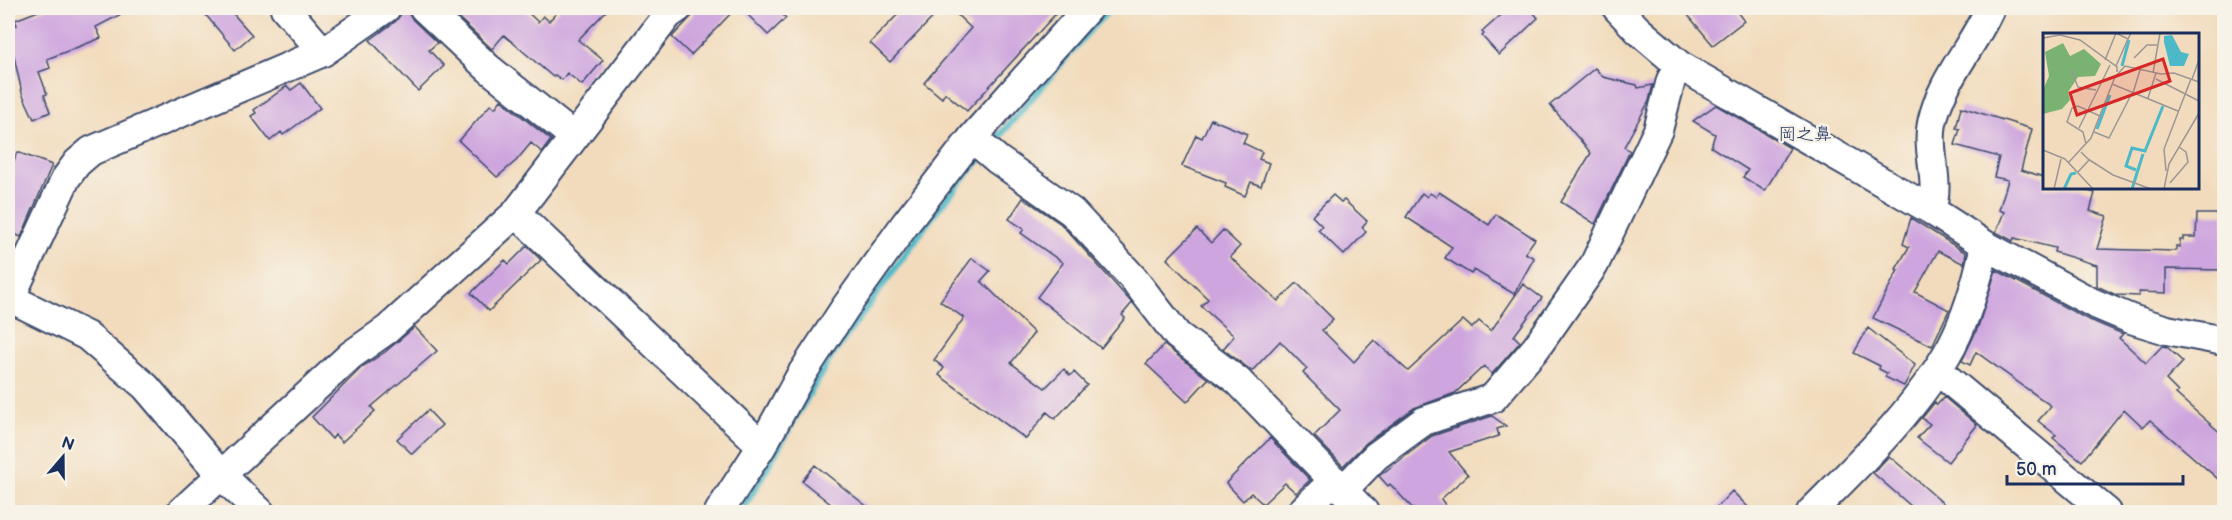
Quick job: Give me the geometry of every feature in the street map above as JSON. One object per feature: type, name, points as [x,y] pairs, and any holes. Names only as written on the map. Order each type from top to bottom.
[{"type":"street","points":[[285,8],[323,52]]},
{"type":"street","points":[[260,513],[221,475],[146,387],[87,336],[10,299],[66,178],[77,163],[91,152],[323,52],[386,8]]},
{"type":"street","points":[[424,8],[488,68],[573,136]]},
{"type":"street","points":[[181,513],[351,356],[388,329],[516,213],[668,15],[678,8]]},
{"type":"street","points":[[719,513],[762,446],[801,375],[845,308],[906,223],[982,147],[1088,8]]},
{"type":"street","points":[[1617,8],[1638,30],[1679,65],[1931,210],[1985,245],[2093,303],[2131,319],[2167,330],[2224,341]]},
{"type":"street","points":[[1931,210],[1936,196],[1930,143],[1932,124],[1943,90],[1978,33],[1990,8]]},
{"type":"street","points":[[1301,513],[1424,421],[1493,398],[1536,348],[1594,265],[1658,130],[1671,80],[1679,65]]},
{"type":"street","points":[[982,147],[1072,212],[1133,278],[1177,336],[1238,381],[1364,513]]},
{"type":"street","points":[[516,213],[762,446]]},
{"type":"street","points":[[1811,513],[1879,444],[1937,370],[1953,342],[1978,277],[1985,245]]},
{"type":"street","points":[[1937,370],[2107,513]]},
{"type":"building","points":[[46,8],[133,8],[96,27],[101,38],[47,59],[50,68],[39,72],[47,94],[44,95],[50,112],[34,119],[22,93],[8,29],[17,25],[15,20]]},
{"type":"building","points":[[200,8],[228,8],[252,35],[235,50]]},
{"type":"building","points":[[405,8],[408,8],[408,13],[413,20],[437,43],[429,50],[444,66],[418,91],[370,40],[396,21]]},
{"type":"building","points":[[448,8],[523,8],[538,22],[543,16],[549,21],[561,8],[609,8],[578,40],[603,60],[582,85],[567,73],[562,80],[555,75],[553,77],[504,35],[492,49]]},
{"type":"building","points":[[694,8],[736,8],[691,55],[672,37],[693,15]]},
{"type":"building","points":[[741,8],[776,8],[786,18],[768,35]]},
{"type":"building","points":[[904,8],[942,8],[890,62],[870,43]]},
{"type":"building","points":[[950,8],[1061,8],[967,111],[945,93],[942,98],[924,83],[971,28]]},
{"type":"building","points":[[1509,8],[1530,8],[1538,18],[1499,55],[1482,36],[1484,34],[1482,32]]},
{"type":"building","points":[[1682,8],[1734,8],[1744,21],[1713,45]]},
{"type":"building","points":[[1595,68],[1603,77],[1637,85],[1638,88],[1653,85],[1649,101],[1624,147],[1630,151],[1595,224],[1561,202],[1591,153],[1550,105]]},
{"type":"building","points":[[301,83],[320,108],[283,135],[281,132],[270,141],[251,116],[256,113],[254,110],[287,86],[291,90]]},
{"type":"building","points":[[501,100],[551,140],[542,152],[531,143],[516,161],[497,177],[459,141],[491,104],[495,108]]},
{"type":"building","points":[[1716,105],[1790,148],[1765,191],[1743,177],[1748,170],[1711,147],[1715,134],[1693,121]]},
{"type":"building","points":[[1961,107],[2032,129],[2021,170],[2043,177],[2043,189],[2082,189],[2095,193],[2090,211],[2107,216],[2097,249],[2176,251],[2176,246],[2180,247],[2180,240],[2183,240],[2183,237],[2196,237],[2197,214],[2224,214],[2224,270],[2166,269],[2166,293],[2139,292],[2139,296],[2116,295],[2097,286],[2097,265],[2054,252],[2055,248],[2014,238],[2013,241],[1996,232],[2004,212],[1999,210],[2008,180],[1994,177],[1999,157],[1955,145],[1960,129],[1956,128]]},
{"type":"building","points":[[1211,119],[1247,134],[1243,143],[1262,152],[1259,159],[1269,163],[1261,186],[1251,182],[1245,196],[1225,187],[1226,183],[1182,166],[1196,135],[1202,138]]},
{"type":"building","points":[[17,152],[52,165],[21,237],[8,231],[8,177]]},
{"type":"building","points":[[1439,192],[1489,225],[1496,214],[1535,239],[1525,253],[1534,258],[1514,294],[1474,270],[1471,274],[1445,258],[1452,247],[1406,217],[1422,193],[1427,197],[1430,193],[1436,197]]},
{"type":"building","points":[[1333,195],[1341,202],[1344,200],[1367,221],[1362,227],[1366,232],[1344,255],[1318,230],[1322,226],[1312,216]]},
{"type":"building","points":[[1023,198],[1061,224],[1132,303],[1122,315],[1125,318],[1101,348],[1037,297],[1063,263],[1021,233],[1024,229],[1009,219]]},
{"type":"building","points":[[1911,218],[1966,253],[1964,264],[1938,251],[1915,292],[1949,310],[1932,346],[1873,318],[1909,247],[1903,244]]},
{"type":"building","points":[[1197,229],[1211,243],[1223,230],[1240,246],[1230,257],[1278,301],[1297,283],[1333,319],[1322,330],[1354,362],[1374,340],[1408,371],[1463,320],[1472,328],[1479,321],[1491,331],[1523,284],[1542,298],[1514,336],[1520,342],[1492,374],[1484,366],[1455,393],[1414,408],[1366,443],[1343,466],[1314,436],[1340,410],[1303,373],[1307,369],[1280,341],[1252,371],[1223,349],[1234,336],[1201,306],[1208,299],[1167,259]]},
{"type":"building","points":[[527,246],[541,260],[489,311],[471,293],[505,260],[509,264]]},
{"type":"building","points":[[972,258],[990,271],[981,281],[1034,333],[1011,363],[1045,388],[1064,369],[1070,376],[1074,372],[1087,385],[1055,419],[1047,412],[1026,439],[939,375],[944,368],[934,360],[964,318],[940,301]]},
{"type":"building","points":[[1996,270],[2085,318],[2123,334],[2119,338],[2146,363],[2162,346],[2167,347],[2183,362],[2166,380],[2178,392],[2176,394],[2224,436],[2224,484],[2150,420],[2143,427],[2124,409],[2082,461],[2053,438],[2056,435],[2038,421],[2051,406],[1976,352],[1970,365],[1962,361],[1978,327]]},
{"type":"building","points":[[415,327],[437,351],[371,407],[375,411],[342,442],[335,435],[332,439],[312,417],[361,368]]},
{"type":"building","points":[[1868,328],[1915,365],[1904,386],[1885,377],[1887,373],[1879,369],[1880,366],[1854,353]]},
{"type":"building","points":[[1164,345],[1208,379],[1187,402],[1146,364]]},
{"type":"building","points":[[1944,397],[1977,425],[1948,462],[1917,438],[1930,424],[1922,418],[1935,402],[1937,405]]},
{"type":"building","points":[[428,410],[442,425],[412,454],[397,439]]},
{"type":"building","points":[[1492,416],[1506,426],[1497,429],[1499,436],[1449,452],[1468,475],[1441,499],[1451,513],[1417,513],[1390,484],[1388,486],[1379,476],[1432,436]]},
{"type":"building","points":[[1270,438],[1310,480],[1296,493],[1285,483],[1263,504],[1251,493],[1243,501],[1226,483]]},
{"type":"building","points":[[1889,456],[1954,513],[1919,513],[1873,473]]},
{"type":"building","points":[[815,465],[875,513],[842,513],[802,481]]},
{"type":"building","points":[[1732,491],[1754,513],[1711,513]]},
{"type":"waterway","points":[[991,146],[1091,28],[1111,8]]},
{"type":"waterway","points":[[741,512],[828,361],[936,211],[983,155]]},
{"type":"district","name":"岡之鼻","points":[[1805,134]]}]
